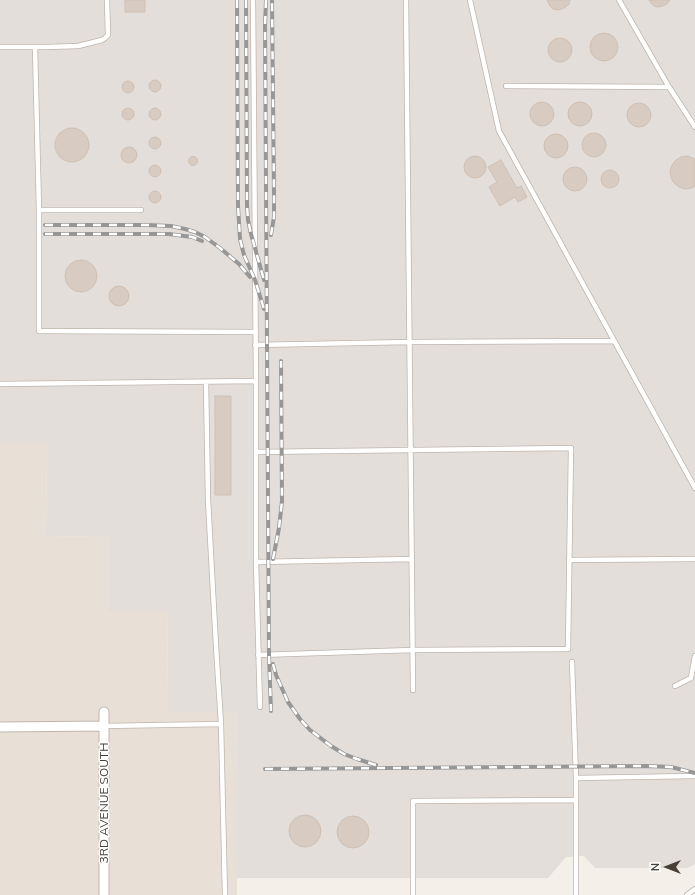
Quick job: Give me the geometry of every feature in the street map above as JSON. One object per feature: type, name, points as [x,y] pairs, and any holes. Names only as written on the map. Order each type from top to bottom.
[{"type":"street","name":"3RD AVENUE SOUTH","points":[[104,712],[104,895]]},
{"type":"street","points":[[0,727],[104,726]]},
{"type":"lane","points":[[0,47],[78,46],[102,40],[108,34],[107,0]]},
{"type":"lane","points":[[253,0],[256,562],[260,707]]},
{"type":"lane","points":[[406,0],[413,690]]},
{"type":"lane","points":[[470,0],[499,131],[695,488]]},
{"type":"lane","points":[[619,0],[669,87],[695,127]]},
{"type":"lane","points":[[35,47],[39,210],[39,331],[255,332]]},
{"type":"lane","points":[[506,86],[669,87]]},
{"type":"lane","points":[[39,210],[141,210]]},
{"type":"lane","points":[[255,345],[613,340]]},
{"type":"lane","points":[[0,384],[256,381]]},
{"type":"lane","points":[[206,382],[208,500],[221,724],[225,895]]},
{"type":"lane","points":[[256,452],[570,448],[568,649],[413,650],[258,655]]},
{"type":"lane","points":[[256,562],[412,558]]},
{"type":"lane","points":[[569,560],[695,559]]},
{"type":"lane","points":[[675,686],[691,678],[695,656]]},
{"type":"lane","points":[[572,662],[576,778],[576,895]]},
{"type":"lane","points":[[104,726],[221,724]]},
{"type":"lane","points":[[576,778],[695,776]]},
{"type":"lane","points":[[413,895],[413,801],[576,800]]},
{"type":"lane","points":[[687,895],[695,889]]},
{"type":"shaded area","points":[[0,0],[695,0],[695,864],[688,868],[595,868],[584,856],[566,857],[548,878],[236,878],[237,713],[167,712],[168,611],[109,611],[109,537],[46,536],[47,443],[0,443]]},
{"type":"shaded area","points":[[0,443],[47,443],[46,536],[109,537],[109,611],[168,611],[167,712],[237,712],[237,895],[0,895]]},
{"type":"building","points":[[125,0],[145,0],[145,12],[125,12]]},
{"type":"building","points":[[547,0],[570,0],[566,7],[558,10],[553,9]]},
{"type":"building","points":[[649,0],[670,0],[667,4],[658,7],[654,6]]},
{"type":"building","points":[[604,33],[614,37],[618,47],[614,57],[604,61],[594,57],[590,47],[594,37]]},
{"type":"building","points":[[560,38],[568,42],[572,50],[568,58],[560,62],[552,58],[548,50],[552,42]]},
{"type":"building","points":[[153,80],[157,80],[161,86],[157,92],[153,92],[149,88],[149,84]]},
{"type":"building","points":[[126,81],[130,81],[134,87],[130,93],[126,93],[122,89],[122,85]]},
{"type":"building","points":[[542,102],[551,105],[554,114],[551,123],[542,126],[533,123],[530,114],[533,105]]},
{"type":"building","points":[[580,102],[589,105],[592,114],[589,123],[580,126],[571,123],[568,114],[571,105]]},
{"type":"building","points":[[639,103],[647,107],[651,115],[647,123],[639,127],[631,123],[627,115],[631,107]]},
{"type":"building","points":[[126,108],[130,108],[134,114],[130,120],[126,120],[122,116],[122,112]]},
{"type":"building","points":[[153,108],[157,108],[161,114],[157,120],[153,120],[149,116],[149,112]]},
{"type":"building","points":[[75,128],[84,133],[88,138],[88,152],[84,157],[79,161],[69,162],[65,161],[56,152],[55,142],[56,138],[65,129]]},
{"type":"building","points":[[594,133],[603,136],[606,145],[603,154],[594,157],[585,154],[582,145],[585,136]]},
{"type":"building","points":[[556,134],[565,137],[568,146],[565,155],[556,158],[547,155],[544,146],[547,137]]},
{"type":"building","points":[[155,137],[159,139],[161,143],[159,147],[155,149],[151,147],[149,143],[151,139]]},
{"type":"building","points":[[129,147],[135,149],[137,155],[135,161],[129,163],[123,161],[121,155],[123,149]]},
{"type":"building","points":[[193,156],[198,161],[193,166],[188,161]]},
{"type":"building","points":[[471,156],[479,156],[486,163],[486,171],[479,178],[471,178],[464,171],[464,163]]},
{"type":"building","points":[[688,156],[695,159],[695,186],[685,189],[674,183],[671,178],[670,171],[676,160],[681,157]]},
{"type":"building","points":[[501,160],[517,188],[521,186],[527,197],[518,202],[515,197],[500,206],[489,187],[497,182],[488,167]]},
{"type":"building","points":[[153,165],[157,165],[161,171],[157,177],[153,177],[149,173],[149,169]]},
{"type":"building","points":[[575,167],[584,170],[587,179],[584,188],[575,191],[566,188],[563,179],[566,170]]},
{"type":"building","points":[[610,170],[616,173],[619,179],[616,185],[610,188],[604,185],[601,179],[604,173]]},
{"type":"building","points":[[153,191],[157,191],[161,197],[157,203],[153,203],[149,199],[149,195]]},
{"type":"building","points":[[81,260],[92,265],[97,276],[92,287],[81,292],[70,287],[65,276],[70,265]]},
{"type":"building","points":[[119,286],[126,289],[129,296],[126,303],[119,306],[112,303],[109,296],[112,289]]},
{"type":"building","points":[[215,396],[231,396],[231,495],[215,495]]},
{"type":"building","points":[[305,815],[314,818],[318,822],[321,831],[318,840],[314,844],[305,847],[296,844],[292,840],[289,831],[292,822],[296,818]]},
{"type":"building","points":[[353,816],[362,819],[366,823],[369,832],[366,841],[362,845],[353,848],[344,845],[340,841],[337,832],[340,823],[344,819]]},
{"type":"railway","points":[[237,0],[238,206],[240,239],[244,255],[255,280],[264,309]]},
{"type":"railway","points":[[246,0],[247,205],[251,234],[264,280]]},
{"type":"railway","points":[[266,0],[269,655],[271,711]]},
{"type":"railway","points":[[271,235],[274,217],[272,0]]},
{"type":"railway","points":[[45,225],[146,225],[171,226],[185,229],[205,237],[220,248],[239,264],[250,277]]},
{"type":"railway","points":[[45,234],[169,234],[192,237],[202,241]]},
{"type":"railway","points":[[273,559],[282,501],[281,361]]},
{"type":"railway","points":[[273,664],[276,675],[288,702],[310,730],[344,754],[376,765]]},
{"type":"railway","points":[[265,769],[647,766],[671,767],[695,773]]}]
